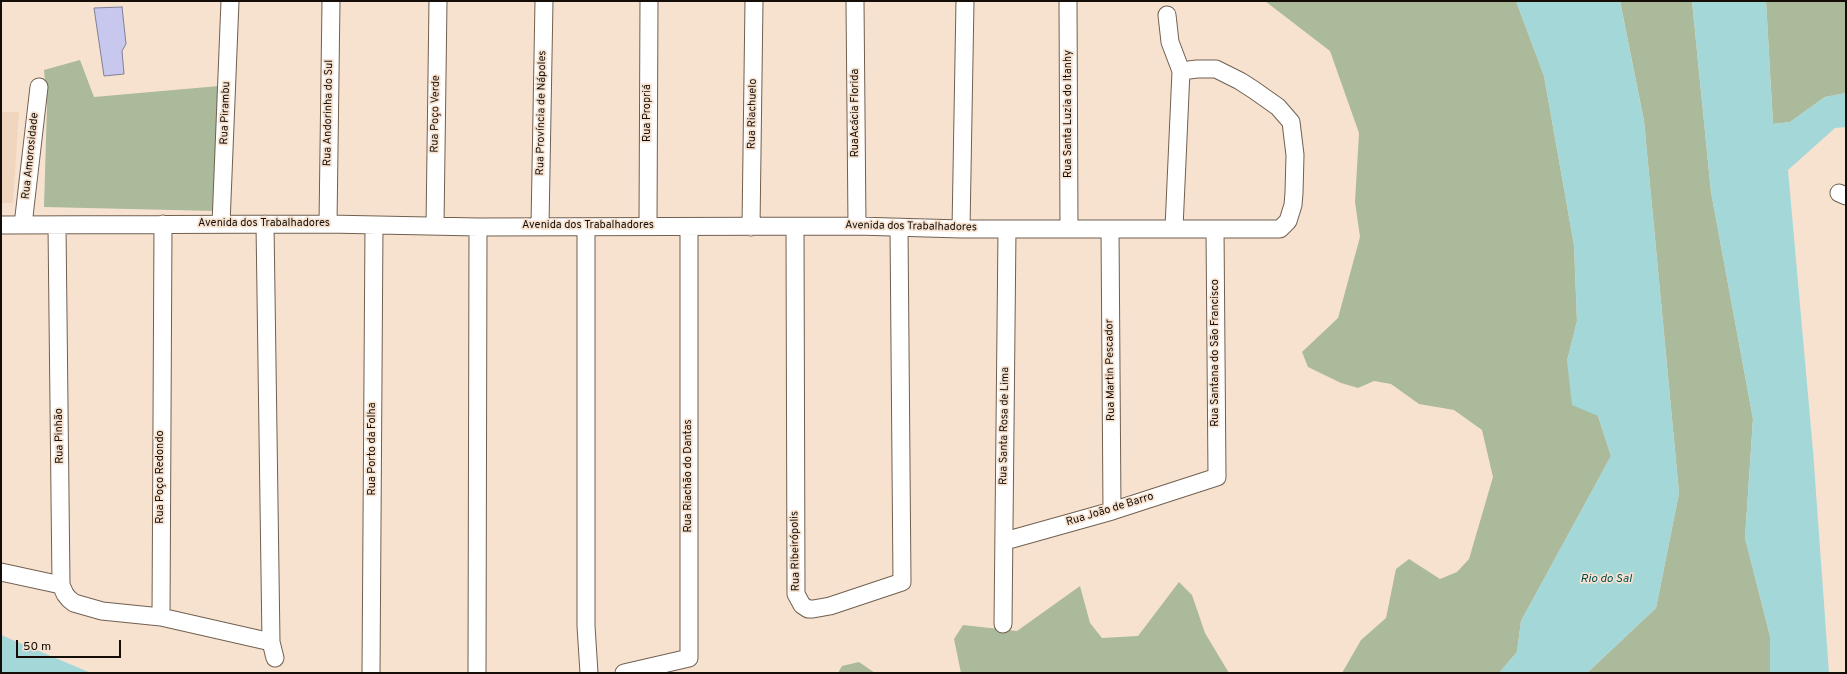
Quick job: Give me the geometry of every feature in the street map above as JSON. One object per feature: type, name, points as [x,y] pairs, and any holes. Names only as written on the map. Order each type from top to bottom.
[{"type":"street","name":"Rua Pirambu","points":[[221,224],[230,1]]},
{"type":"street","name":"Rua Andorinha do Sul","points":[[328,224],[331,1]]},
{"type":"street","name":"Rua Poço Verde","points":[[435,226],[438,1]]},
{"type":"street","name":"Rua Província de Nápoles","points":[[540,226],[544,1]]},
{"type":"street","name":"Rua Propriá","points":[[648,226],[649,1]]},
{"type":"street","name":"Rua Riachuelo","points":[[751,227],[754,1]]},
{"type":"street","name":"RuaAcácia Florida","points":[[855,1],[857,226]]},
{"type":"street","points":[[961,229],[965,1]]},
{"type":"street","name":"Rua Santa Luzia do Itanhy","points":[[1068,1],[1069,228]]},
{"type":"street","points":[[1167,15],[1170,42],[1181,71],[1174,228]]},
{"type":"street","name":"Avenida dos Trabalhadores","points":[[1,225],[328,224],[478,227],[857,226],[961,229],[1280,229],[1286,225],[1293,205],[1294,193],[1295,155],[1292,127],[1287,116],[1278,106],[1240,81],[1216,69],[1181,71]]},
{"type":"street","name":"Rua Amorosidade","points":[[23,225],[39,87]]},
{"type":"street","name":"Rua Poço Redondo","points":[[161,617],[163,224]]},
{"type":"street","points":[[1,572],[61,585],[69,599],[102,611],[161,617],[273,650],[265,224]]},
{"type":"street","name":"Rua Porto da Folha","points":[[371,673],[374,225]]},
{"type":"street","name":"Rua Pinhão","points":[[57,226],[61,585]]},
{"type":"street","points":[[477,673],[478,227]]},
{"type":"street","points":[[586,227],[586,626],[589,673]]},
{"type":"street","name":"Rua Riachão do Dantas","points":[[624,673],[689,658],[689,227]]},
{"type":"street","name":"Rua Ribeirópolis","points":[[795,227],[796,594],[802,605],[808,609],[830,606],[902,582],[899,228]]},
{"type":"street","name":"Rua Santa Rosa de Lima","points":[[1003,624],[1007,229]]},
{"type":"street","name":"Rua Martin Pescador","points":[[1110,229],[1112,511]]},
{"type":"street","name":"Rua Santana do São Francisco","points":[[1215,229],[1217,477]]},
{"type":"street","name":"Rua João de Barro","points":[[1004,536],[1012,539],[1112,511],[1217,477]]},
{"type":"shaded area","points":[[1,112],[19,112],[13,203],[1,203]]},
{"type":"green space","points":[[1265,1],[1516,1],[1544,76],[1574,245],[1577,321],[1567,361],[1598,416],[1611,456],[1521,621],[1517,652],[1499,673],[1342,673],[1361,640],[1386,618],[1396,569],[1409,559],[1440,579],[1457,572],[1469,559],[1493,477],[1482,430],[1454,410],[1419,404],[1391,384],[1374,381],[1358,388],[1341,383],[1308,367],[1302,352],[1338,318],[1360,237],[1355,202],[1359,133],[1330,51]]},
{"type":"green space","points":[[1620,1],[1692,1],[1711,192],[1753,419],[1745,538],[1770,636],[1770,673],[1587,673],[1656,608],[1679,493],[1644,121]]},
{"type":"green space","points":[[1766,1],[1846,1],[1846,93],[1825,97],[1790,122],[1773,124]]},
{"type":"green space","points":[[80,60],[94,97],[219,86],[216,211],[44,207],[47,106],[44,70]]},
{"type":"green space","points":[[1179,582],[1192,595],[1205,633],[1229,673],[961,673],[954,639],[963,625],[1017,631],[1080,586],[1090,623],[1102,638],[1138,636]]},
{"type":"green space","points":[[859,662],[875,673],[838,673],[842,666]]},
{"type":"water","name":"Rio do Sal","points":[[1516,1],[1620,1],[1644,121],[1679,493],[1656,608],[1587,673],[1499,673],[1517,652],[1521,621],[1611,456],[1598,416],[1572,405],[1567,361],[1577,321],[1574,245],[1544,76]]},
{"type":"water","points":[[1692,1],[1766,1],[1773,124],[1790,122],[1825,97],[1846,93],[1846,127],[1835,128],[1788,170],[1813,451],[1829,673],[1770,673],[1770,636],[1745,538],[1753,419],[1711,192]]},
{"type":"water","points":[[1,635],[91,673],[1,673]]},
{"type":"building","points":[[122,7],[126,44],[122,51],[124,74],[104,76],[94,8]]}]
